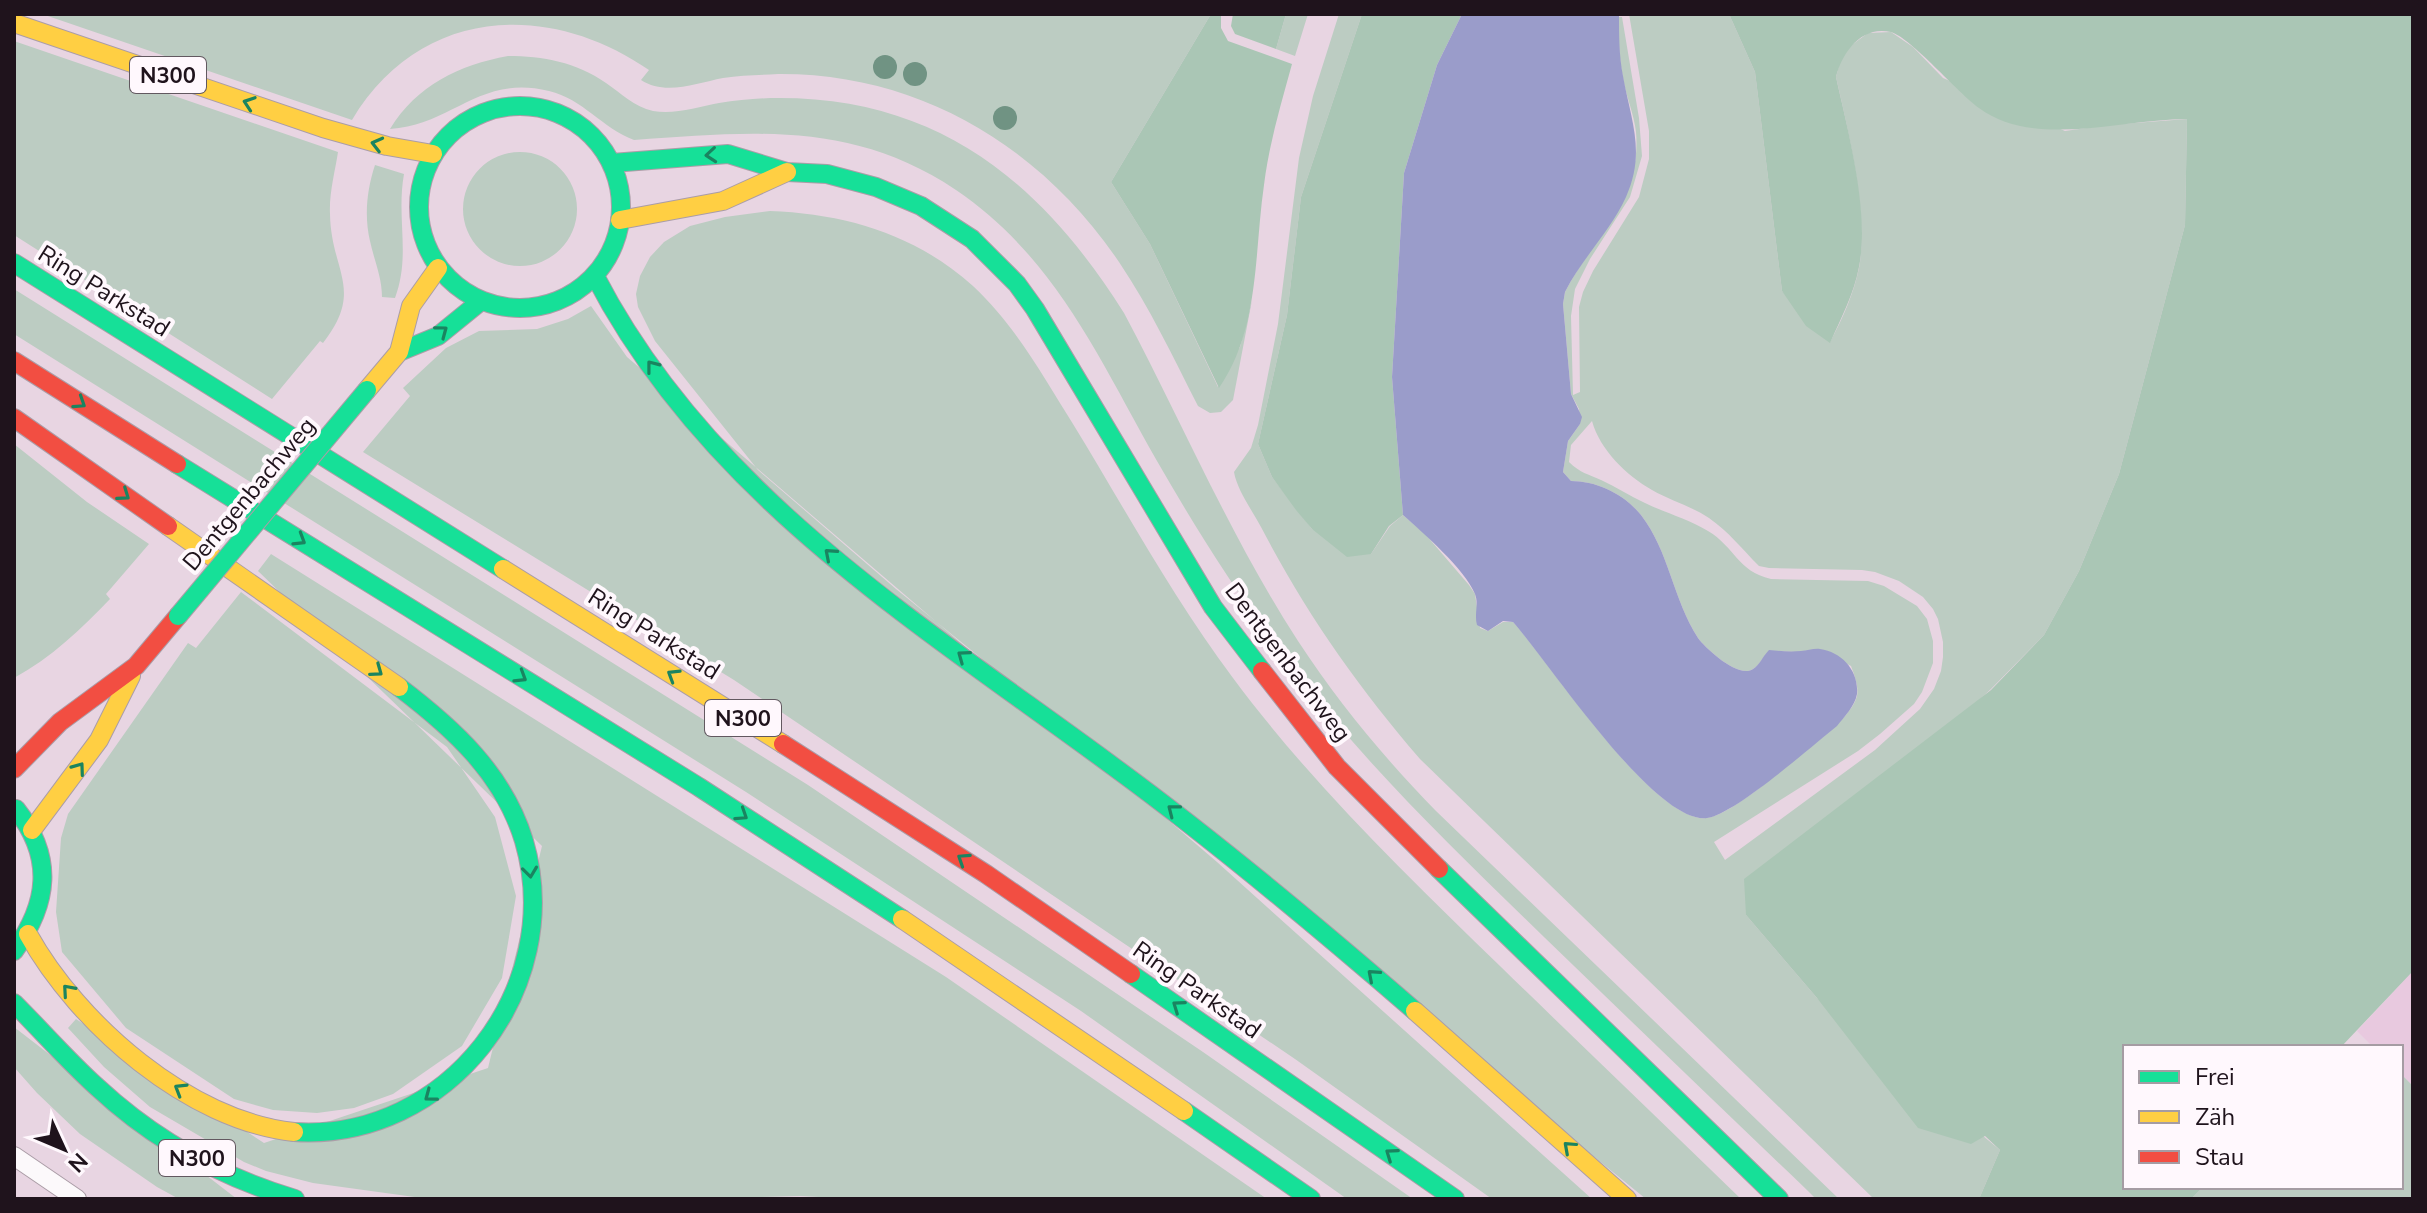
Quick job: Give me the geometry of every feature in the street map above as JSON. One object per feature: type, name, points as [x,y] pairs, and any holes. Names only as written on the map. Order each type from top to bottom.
[{"type":"main road","name":"N300","points":[[14,23],[323,128],[387,146],[433,154]]},
{"type":"main road","points":[[510,106],[540,108],[569,118],[594,137],[612,163],[621,201],[620,220],[612,250],[595,276],[576,292],[554,303],[529,308],[504,307],[481,301],[458,287],[438,268],[425,241],[419,212],[422,182],[433,154],[453,131],[479,114],[510,106]]},
{"type":"main road","name":"Dentgenbachweg","points":[[612,163],[728,154],[787,172],[827,174],[876,187],[909,201],[949,223],[995,261],[1035,309],[1213,607],[1337,767],[1779,1199]]},
{"type":"main road","name":"Dentgenbachweg","points":[[620,220],[723,201],[787,172]]},
{"type":"main road","name":"Ring Parkstad","points":[[14,263],[741,717],[986,874],[1455,1199]]},
{"type":"main road","name":"Dentgenbachweg","points":[[32,830],[99,740],[136,666],[399,352],[411,306],[438,268]]},
{"type":"main road","points":[[595,276],[645,357],[707,436],[750,483],[789,518],[891,603],[1140,784],[1225,851],[1447,1038],[1627,1199]]},
{"type":"main road","name":"Dentgenbachweg","points":[[399,352],[438,336],[481,301]]},
{"type":"main road","points":[[14,361],[715,797],[1027,1002],[1311,1199]]},
{"type":"main road","name":"N300","points":[[14,418],[315,625],[447,726],[482,761],[505,796],[530,862],[533,896],[529,955],[519,985],[505,1017],[466,1066],[420,1104],[387,1121],[316,1133],[250,1122],[217,1110],[177,1089],[147,1067],[84,1007],[40,957],[28,934]]},
{"type":"main road","name":"Dentgenbachweg","points":[[14,769],[60,722],[136,666]]},
{"type":"main road","points":[[14,807],[32,830],[44,872],[43,893],[28,934],[14,951]]},
{"type":"main road","name":"N300","points":[[14,1003],[100,1090],[138,1123],[204,1162],[273,1193],[295,1199]]},
{"type":"lane","points":[[14,1156],[77,1199]]},
{"type":"shaded area","points":[[42,14],[1211,14],[1111,182],[1150,244],[1218,387],[1240,347],[1252,300],[1233,400],[1221,412],[1210,413],[1198,406],[1151,315],[1119,262],[1088,221],[1053,184],[1014,152],[972,124],[928,103],[880,87],[830,77],[778,74],[660,87],[641,80],[649,70],[610,47],[569,32],[528,25],[488,26],[449,36],[412,55],[380,83],[352,120]]},
{"type":"shaded area","points":[[1286,14],[1308,14],[1295,56],[1276,49]]},
{"type":"shaded area","points":[[1339,14],[1362,14],[1301,197],[1287,315],[1258,444],[1272,477],[1312,529],[1371,554],[1390,526],[1403,515],[1426,535],[1469,585],[1475,594],[1480,628],[1488,631],[1503,622],[1513,622],[1632,769],[1659,795],[1685,813],[1707,818],[1745,799],[1829,732],[1849,711],[1857,689],[1851,666],[1819,649],[1769,651],[1755,668],[1747,671],[1723,661],[1698,638],[1682,607],[1658,544],[1641,515],[1627,501],[1609,490],[1591,483],[1571,481],[1563,472],[1568,441],[1580,424],[1579,409],[1571,394],[1563,304],[1565,292],[1624,198],[1636,156],[1635,125],[1621,63],[1619,17],[1622,17],[1639,118],[1642,156],[1630,197],[1590,259],[1575,289],[1571,316],[1573,395],[1580,392],[1579,307],[1583,292],[1639,197],[1649,159],[1649,131],[1629,14],[1729,14],[1755,72],[1782,291],[1830,342],[1854,287],[1861,247],[1856,172],[1836,77],[1841,58],[1849,47],[1868,33],[1891,32],[1913,47],[1943,78],[2065,131],[2187,119],[2185,225],[2119,474],[2079,571],[2044,635],[1991,689],[1746,915],[1817,998],[2000,1150],[1979,1199],[1874,1199],[1420,759],[1354,676],[1296,590],[1241,493],[1234,472],[1251,448],[1258,425],[1278,324],[1299,158],[1313,96]],"holes":[[[1592,421],[1615,461],[1633,477],[1659,494],[1709,518],[1759,566],[1875,572],[1899,581],[1923,597],[1938,619],[1943,642],[1941,671],[1934,689],[1920,709],[1875,750],[1725,860],[1714,842],[1858,751],[1914,704],[1933,663],[1933,641],[1927,619],[1917,606],[1884,586],[1868,581],[1771,579],[1751,570],[1708,531],[1573,466],[1569,462],[1571,445]]]},
{"type":"shaded area","points":[[14,41],[338,152],[330,214],[343,280],[342,308],[323,343],[320,341],[272,399],[14,235]]},
{"type":"shaded area","points":[[508,56],[534,57],[571,65],[653,111],[678,111],[726,102],[779,98],[837,102],[889,113],[937,132],[981,157],[1021,188],[1058,225],[1092,266],[1124,313],[1251,562],[1313,664],[1363,729],[1436,811],[1839,1199],[1816,1199],[1480,875],[1356,745],[1279,650],[1224,571],[1072,313],[1021,247],[991,217],[956,190],[917,167],[878,152],[839,141],[760,134],[634,140],[572,100],[549,91],[503,89],[485,94],[432,119],[390,129],[413,100],[441,79],[473,65]]},
{"type":"shaded area","points":[[520,152],[542,156],[560,169],[573,187],[577,209],[573,231],[560,249],[542,262],[520,266],[498,262],[480,249],[467,231],[463,209],[467,187],[480,169],[498,156]]},
{"type":"shaded area","points":[[375,165],[404,174],[402,267],[395,298],[382,297],[368,232],[367,203]]},
{"type":"shaded area","points":[[770,211],[852,222],[903,240],[951,268],[988,301],[1039,370],[1190,617],[1233,678],[1294,754],[1360,827],[1430,897],[1741,1199],[1646,1199],[896,589],[758,470],[655,341],[638,307],[636,294],[640,276],[650,257],[664,242],[690,226]]},
{"type":"shaded area","points":[[14,289],[808,785],[1203,1052],[1413,1199],[1347,1199],[1081,1011],[746,792],[14,334]]},
{"type":"shaded area","points":[[591,306],[627,357],[1217,862],[1592,1199],[1492,1199],[1295,1059],[734,680],[363,452],[410,396],[403,388],[446,348],[479,331],[537,329],[568,319]]},
{"type":"shaded area","points":[[14,444],[87,502],[149,544],[106,594],[110,599],[77,632],[14,678]]},
{"type":"shaded area","points":[[271,554],[946,977],[1267,1199],[856,1199],[800,1196],[429,1199],[313,1183],[266,1171],[244,1162],[150,1107],[104,1067],[68,1028],[76,1019],[264,1143],[488,1068],[542,846],[258,571]]},
{"type":"shaded area","points":[[241,592],[447,747],[495,817],[516,896],[502,978],[462,1046],[393,1094],[354,1108],[317,1113],[273,1110],[234,1099],[126,1028],[62,952],[56,912],[61,838],[68,814],[188,643],[196,648]]},
{"type":"shaded area","points":[[2413,971],[2413,1086],[2403,1076],[2403,1045],[2371,1045],[2357,1031]]},
{"type":"shaded area","points":[[14,1027],[237,1199],[179,1199],[80,1134],[14,1067]]},
{"type":"shaded area","points":[[2403,1076],[2413,1086],[2413,1199],[2191,1199],[2201,1189],[2403,1189]]},
{"type":"green space","points":[[1211,14],[1221,14],[1221,28],[1228,41],[1292,64],[1266,170],[1249,316],[1232,365],[1219,388],[1150,244],[1111,182]]},
{"type":"green space","points":[[1233,14],[1286,14],[1276,49],[1235,34],[1231,26]]},
{"type":"green space","points":[[1362,14],[1462,14],[1437,65],[1404,173],[1392,377],[1403,515],[1389,526],[1371,554],[1347,557],[1312,529],[1296,510],[1272,477],[1258,444],[1287,315],[1301,197]]},
{"type":"green space","points":[[1729,14],[2413,14],[2413,971],[2343,1045],[2123,1045],[2123,1189],[2201,1189],[2191,1199],[1979,1199],[2000,1150],[1985,1136],[1971,1144],[1918,1128],[1817,998],[1746,915],[1744,879],[1991,690],[2044,635],[2079,571],[2119,474],[2185,225],[2187,119],[2079,129],[2026,127],[2001,120],[1979,108],[1900,36],[1880,31],[1862,37],[1848,50],[1836,77],[1860,197],[1862,246],[1854,287],[1830,343],[1806,326],[1782,291],[1755,72]]},
{"type":"water","points":[[1462,14],[1619,14],[1623,76],[1635,136],[1635,165],[1632,181],[1619,210],[1565,292],[1563,304],[1571,394],[1582,417],[1568,441],[1563,472],[1571,481],[1591,483],[1609,490],[1627,501],[1641,515],[1658,544],[1682,607],[1698,638],[1723,661],[1747,671],[1755,668],[1769,650],[1820,649],[1842,658],[1855,678],[1856,698],[1837,726],[1754,792],[1720,814],[1707,818],[1685,813],[1660,796],[1604,737],[1513,622],[1503,621],[1488,631],[1477,625],[1476,598],[1470,584],[1443,552],[1403,515],[1392,377],[1404,173],[1437,65]]},
{"type":"traffic: fast","points":[[520,106],[559,114],[591,136],[613,168],[621,207],[613,246],[591,278],[559,300],[520,308],[481,300],[449,278],[427,246],[419,207],[427,168],[449,136],[481,114],[520,106]]},
{"type":"traffic: fast","points":[[612,163],[728,154],[787,172],[827,174],[876,187],[921,206],[972,239],[1017,284],[1035,309],[1213,607],[1262,671]]},
{"type":"traffic: fast","points":[[14,263],[503,569]]},
{"type":"traffic: fast","points":[[595,276],[642,354],[697,425],[758,490],[895,607],[1191,825],[1415,1011]]},
{"type":"traffic: fast","points":[[399,352],[438,336],[481,301]]},
{"type":"traffic: fast","points":[[178,616],[367,390]]},
{"type":"traffic: fast","points":[[177,464],[699,787],[902,919]]},
{"type":"traffic: fast","points":[[294,1132],[350,1128],[401,1111],[445,1083],[482,1045],[510,1000],[528,950],[533,896],[524,841],[504,794],[457,736],[399,687]]},
{"type":"traffic: fast","points":[[14,951],[34,915],[42,880],[37,845],[16,809]]},
{"type":"traffic: fast","points":[[1439,869],[1779,1199]]},
{"type":"traffic: fast","points":[[1131,974],[1455,1199]]},
{"type":"traffic: fast","points":[[14,1003],[86,1077],[142,1124],[215,1168],[295,1199]]},
{"type":"traffic: fast","points":[[1184,1111],[1311,1199]]},
{"type":"traffic: slow","points":[[14,23],[323,128],[387,146],[433,154]]},
{"type":"traffic: slow","points":[[620,220],[723,201],[787,172]]},
{"type":"traffic: slow","points":[[367,390],[399,352],[411,306],[438,268]]},
{"type":"traffic: slow","points":[[168,526],[399,687]]},
{"type":"traffic: slow","points":[[503,569],[783,744]]},
{"type":"traffic: slow","points":[[32,830],[99,740],[131,676]]},
{"type":"traffic: slow","points":[[902,919],[1184,1111]]},
{"type":"traffic: slow","points":[[28,934],[49,968],[76,1001],[140,1063],[215,1109],[254,1124],[294,1132]]},
{"type":"traffic: slow","points":[[1415,1011],[1627,1199]]},
{"type":"traffic: jam","points":[[14,361],[177,464]]},
{"type":"traffic: jam","points":[[14,418],[168,526]]},
{"type":"traffic: jam","points":[[14,769],[60,722],[136,666],[178,616]]},
{"type":"traffic: jam","points":[[1262,671],[1337,767],[1439,869]]},
{"type":"traffic: jam","points":[[783,744],[986,874],[1131,974]]}]
